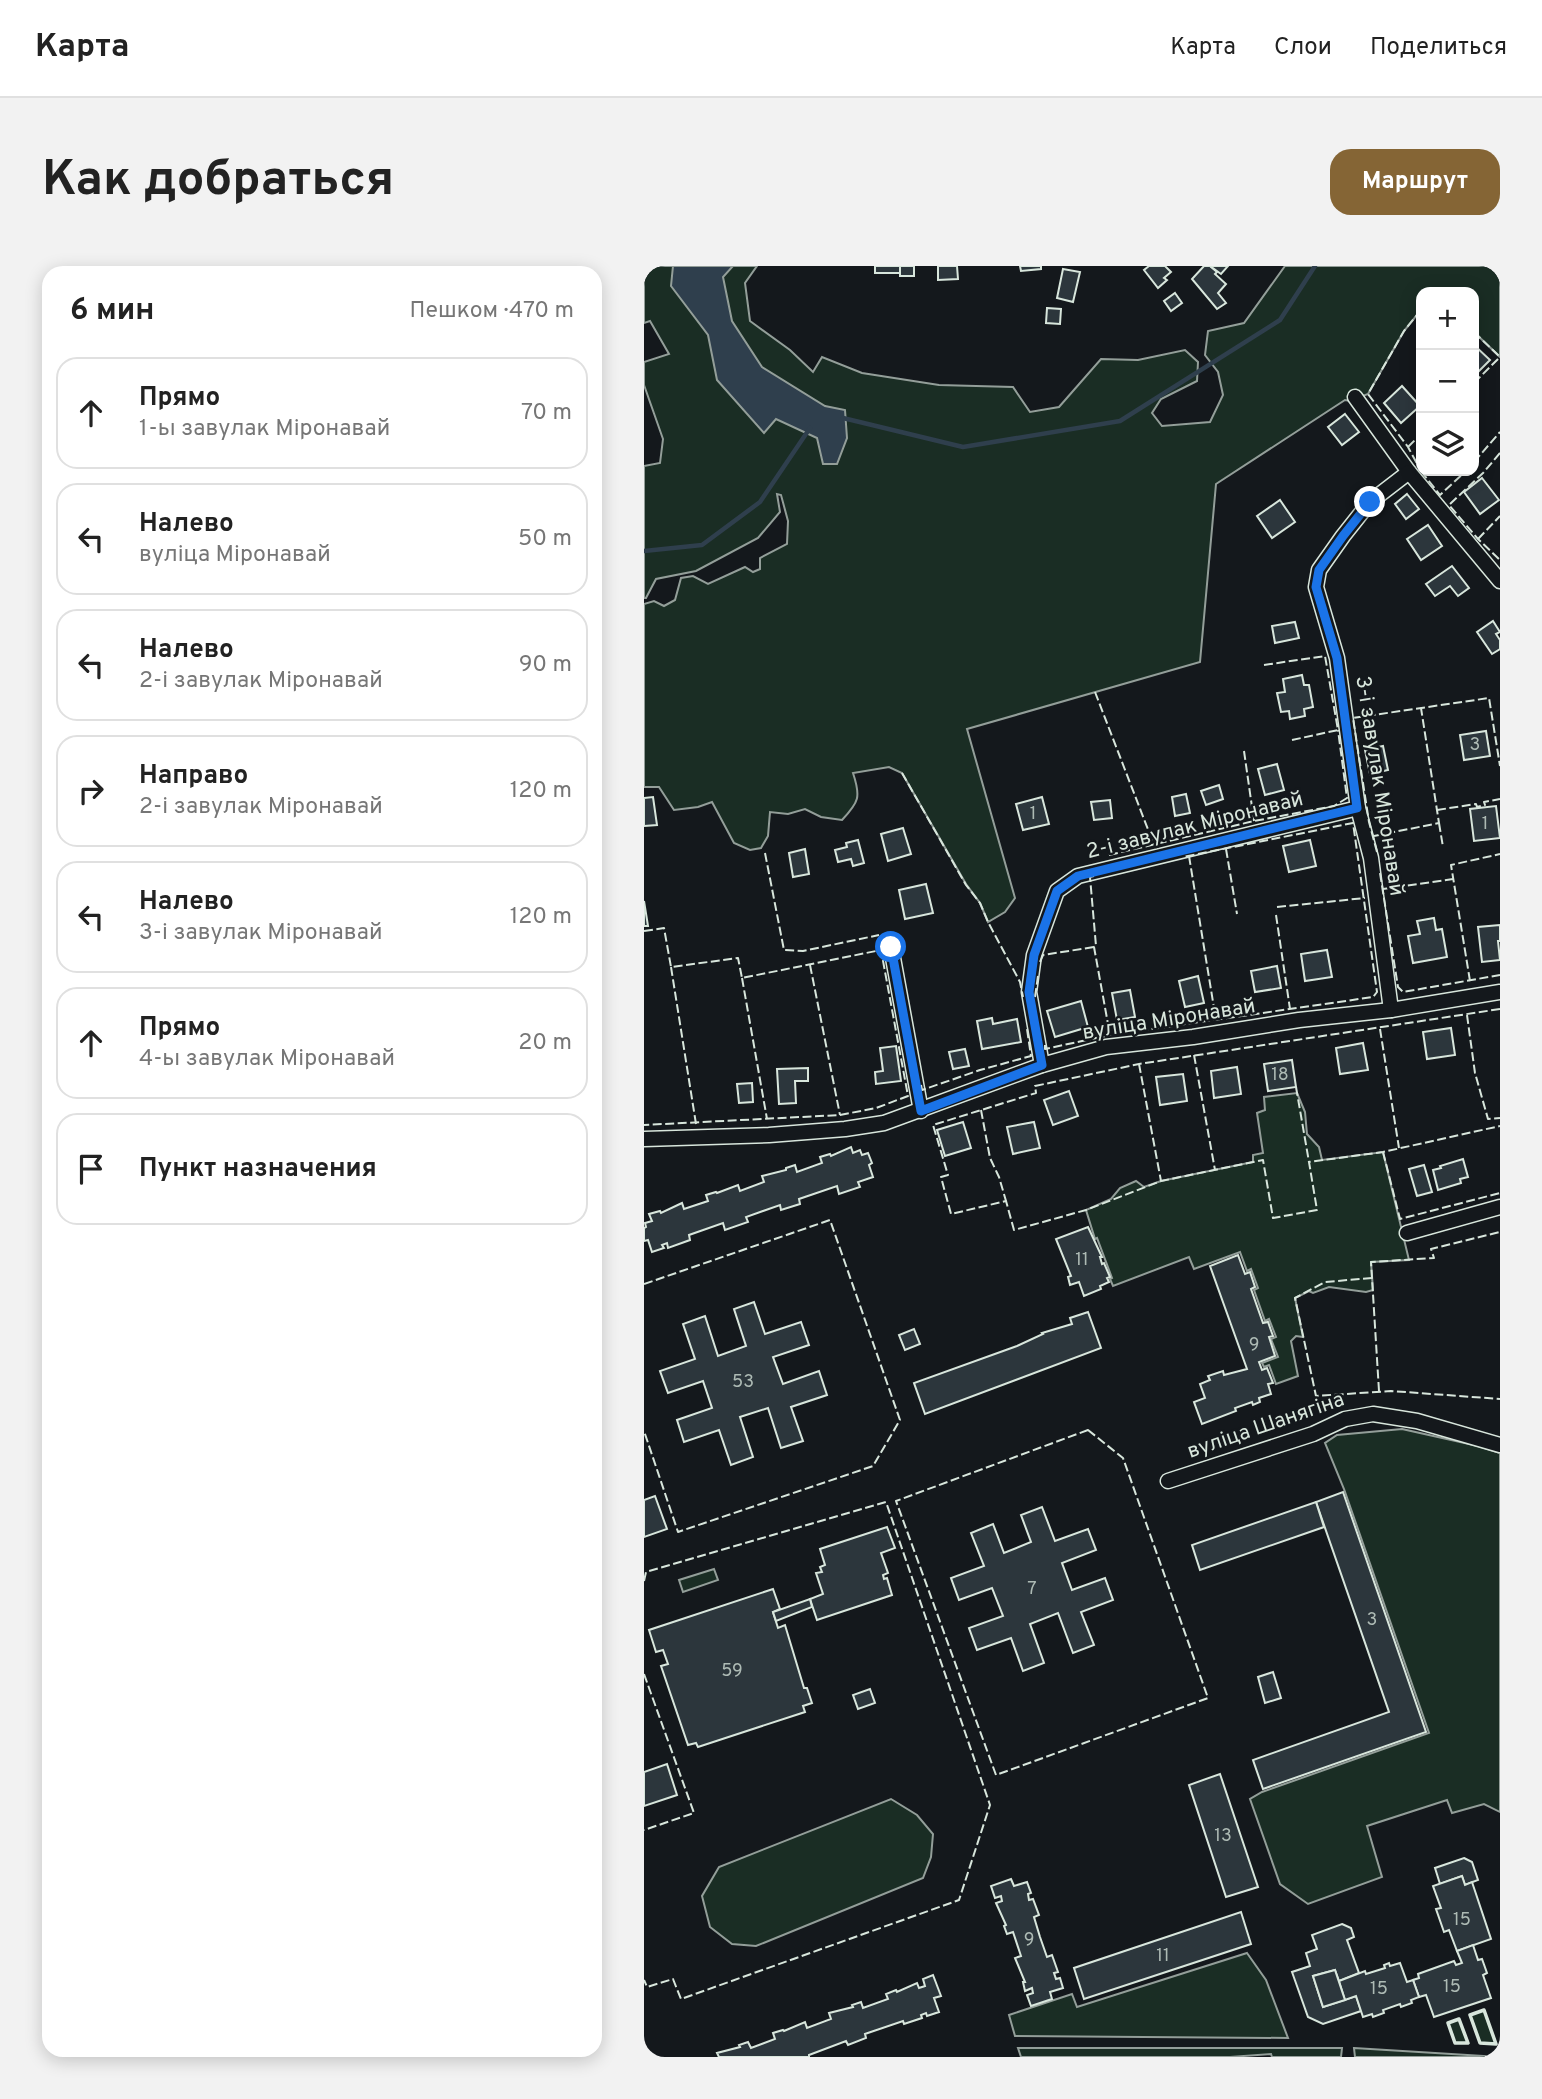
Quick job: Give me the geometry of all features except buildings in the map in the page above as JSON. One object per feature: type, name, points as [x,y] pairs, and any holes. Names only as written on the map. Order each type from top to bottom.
[{"type":"street","points":[[1355,397],[1409,471],[1500,581]]},
{"type":"street","name":"3-і завулак Міронавай","points":[[1391,1010],[1371,858],[1357,808],[1337,658],[1316,587],[1319,570],[1370,502],[1409,471]]},
{"type":"street","name":"2-і завулак Міронавай","points":[[1042,1065],[1029,992],[1034,955],[1057,891],[1078,876],[1357,808]]},
{"type":"street","points":[[888,942],[921,1111]]},
{"type":"street","name":"вуліца Міронавай","points":[[644,1139],[769,1135],[884,1123],[1042,1065],[1106,1047],[1391,1010],[1500,992]]},
{"type":"street","points":[[1407,1233],[1500,1207]]},
{"type":"street","name":"вуліца Шанягіна","points":[[1168,1481],[1313,1434],[1345,1419],[1373,1414],[1417,1421],[1500,1445]]},
{"type":"green space","points":[[644,266],[757,266],[745,283],[750,321],[790,350],[813,372],[822,357],[862,373],[939,385],[1013,387],[1030,412],[1059,407],[1101,359],[1138,360],[1185,350],[1198,362],[1197,381],[1161,399],[1152,413],[1162,426],[1210,422],[1223,395],[1218,372],[1205,355],[1208,331],[1244,323],[1285,266],[1500,266],[1500,357],[1479,337],[1479,287],[1416,287],[1416,316],[1404,331],[1368,394],[1350,401],[1345,400],[1216,484],[1200,662],[967,729],[1015,898],[1005,912],[988,922],[980,903],[966,884],[902,773],[889,767],[853,773],[857,799],[842,820],[821,817],[805,809],[788,814],[770,812],[768,836],[761,848],[750,850],[734,843],[712,802],[674,810],[659,787],[644,787],[644,604],[654,601],[664,606],[675,600],[681,578],[693,576],[708,584],[745,567],[753,572],[760,569],[760,558],[787,544],[788,521],[781,495],[777,494],[780,512],[758,538],[696,571],[656,579],[644,598],[644,466],[660,463],[663,439],[644,385],[644,362],[669,354],[650,321],[644,323]]},
{"type":"green space","points":[[1297,1093],[1305,1112],[1307,1134],[1319,1147],[1322,1160],[1383,1152],[1409,1260],[1371,1262],[1373,1290],[1366,1292],[1329,1287],[1313,1293],[1309,1291],[1295,1298],[1303,1337],[1296,1336],[1291,1341],[1298,1376],[1276,1384],[1269,1365],[1264,1367],[1262,1363],[1278,1357],[1271,1339],[1276,1337],[1269,1319],[1265,1321],[1254,1290],[1258,1288],[1251,1269],[1247,1271],[1240,1252],[1194,1269],[1189,1257],[1113,1286],[1086,1210],[1111,1199],[1120,1188],[1136,1181],[1144,1187],[1253,1162],[1253,1155],[1263,1153],[1257,1113],[1265,1110],[1264,1097]]},
{"type":"green space","points":[[1402,1429],[1500,1453],[1500,1812],[1484,1804],[1452,1813],[1447,1800],[1367,1826],[1382,1877],[1308,1904],[1280,1884],[1250,1799],[1262,1792],[1429,1733],[1344,1489],[1325,1443],[1337,1435]]},
{"type":"green space","points":[[714,1569],[718,1580],[683,1592],[679,1580]]},
{"type":"green space","points":[[891,1799],[917,1815],[933,1834],[931,1857],[923,1878],[756,1946],[732,1944],[710,1927],[702,1896],[719,1867]]},
{"type":"green space","points":[[1247,1953],[1266,1980],[1288,2038],[1015,2036],[1009,2015],[1072,1994],[1077,2007]]},
{"type":"green space","points":[[1484,2010],[1496,2044],[1480,2043],[1470,2015]]},
{"type":"green space","points":[[1459,2019],[1468,2043],[1455,2043],[1448,2023]]},
{"type":"green space","points":[[1018,2048],[1342,2048],[1341,2057],[1272,2057],[1271,2054],[1230,2057],[1021,2057]]},
{"type":"green space","points":[[1354,2048],[1500,2057],[1355,2057]]},
{"type":"water","points":[[673,266],[733,266],[723,277],[732,321],[762,367],[825,406],[845,410],[847,438],[837,464],[823,464],[817,438],[776,419],[764,433],[717,380],[708,335],[671,286]]},
{"type":"waterway","points":[[843,418],[963,447],[1120,421],[1280,320],[1315,266]]},
{"type":"waterway","points":[[644,551],[702,545],[760,502],[810,428]]},
{"type":"fence","points":[[1416,316],[1404,331],[1368,394],[1416,462]]},
{"type":"fence","points":[[1479,337],[1500,357]]},
{"type":"fence","points":[[1479,378],[1500,357]]},
{"type":"fence","points":[[1479,456],[1500,432]]},
{"type":"fence","points":[[1408,447],[1416,439]]},
{"type":"fence","points":[[1500,453],[1449,505],[1500,560]]},
{"type":"fence","points":[[1425,476],[1440,495],[1461,476]]},
{"type":"fence","points":[[1478,539],[1500,516]]},
{"type":"fence","points":[[1264,665],[1325,656],[1338,730],[1292,740]]},
{"type":"fence","points":[[1095,692],[1154,845]]},
{"type":"fence","points":[[1377,852],[1369,822],[1353,718],[1489,698],[1500,766]]},
{"type":"fence","points":[[1374,836],[1439,823],[1421,708]]},
{"type":"fence","points":[[1109,855],[1254,821],[1334,806],[1347,798],[1338,730]]},
{"type":"fence","points":[[1244,751],[1254,821]]},
{"type":"fence","points":[[902,773],[966,885],[980,903],[1020,982],[1023,997]]},
{"type":"fence","points":[[1437,810],[1476,804],[1477,807],[1485,805],[1484,802],[1500,799]]},
{"type":"fence","points":[[1045,1045],[1045,1049],[1110,1035],[1373,997],[1377,992],[1353,823],[1183,857]]},
{"type":"fence","points":[[1439,823],[1443,847]]},
{"type":"fence","points":[[1226,849],[1237,914]]},
{"type":"fence","points":[[765,853],[784,950],[803,951],[879,935]]},
{"type":"fence","points":[[1470,981],[1451,865],[1500,854]]},
{"type":"fence","points":[[1189,856],[1216,1020]]},
{"type":"fence","points":[[1380,873],[1398,987],[1403,992],[1500,975]]},
{"type":"fence","points":[[1094,876],[1090,877],[1094,947],[1110,1035]]},
{"type":"fence","points":[[1383,889],[1453,879]]},
{"type":"fence","points":[[1277,907],[1365,898]]},
{"type":"fence","points":[[1276,915],[1290,1009]]},
{"type":"fence","points":[[644,931],[664,928],[671,967],[738,958],[742,978],[881,950],[908,1096],[876,1108],[840,1115],[644,1125]]},
{"type":"fence","points":[[894,933],[897,947]]},
{"type":"fence","points":[[1040,962],[1043,955],[1094,947]]},
{"type":"fence","points":[[810,965],[840,1115]]},
{"type":"fence","points":[[671,967],[696,1124]]},
{"type":"fence","points":[[1035,997],[1038,976]]},
{"type":"fence","points":[[742,978],[767,1119]]},
{"type":"fence","points":[[1500,1009],[1139,1064],[1035,1086],[1036,1093],[933,1125],[948,1175],[941,1177],[951,1214],[1006,1201],[1014,1230],[1086,1210],[1161,1181],[1263,1160],[1273,1218],[1317,1210],[1309,1162],[1383,1152],[1500,1126]]},
{"type":"fence","points":[[1467,1015],[1475,1073],[1488,1119],[1500,1118]]},
{"type":"fence","points":[[921,1085],[922,1090],[1031,1056],[1027,1029]]},
{"type":"fence","points":[[1380,1029],[1399,1148]]},
{"type":"fence","points":[[1194,1055],[1215,1170]]},
{"type":"fence","points":[[1139,1064],[1161,1181]]},
{"type":"fence","points":[[1296,1087],[1309,1162]]},
{"type":"fence","points":[[981,1110],[990,1158],[1006,1201]]},
{"type":"fence","points":[[1383,1152],[1400,1219],[1500,1193]]},
{"type":"fence","points":[[644,1284],[830,1220],[900,1420],[873,1466],[678,1532],[644,1431]]},
{"type":"fence","points":[[1379,1391],[1371,1262],[1434,1258],[1431,1249],[1500,1232]]},
{"type":"fence","points":[[1372,1278],[1325,1282],[1295,1298],[1316,1396],[1391,1391],[1500,1399]]},
{"type":"fence","points":[[1088,1430],[1123,1458],[1208,1698],[996,1775],[896,1501],[1088,1430]]},
{"type":"fence","points":[[644,1581],[646,1572],[886,1502],[990,1805],[959,1900],[681,1999],[673,1979],[647,1987],[644,1980]]},
{"type":"fence","points":[[644,1674],[694,1813],[644,1830]]},
{"type":"wall","points":[[1484,2010],[1496,2044],[1480,2043],[1470,2015],[1484,2010]]},
{"type":"wall","points":[[1459,2019],[1468,2043],[1455,2043],[1448,2023],[1459,2019]]},
{"type":"route","points":[[891,947],[921,1111],[1042,1065],[1029,992],[1034,955],[1057,891],[1078,876],[1357,808],[1337,658],[1316,587],[1319,570],[1370,502]]}]
